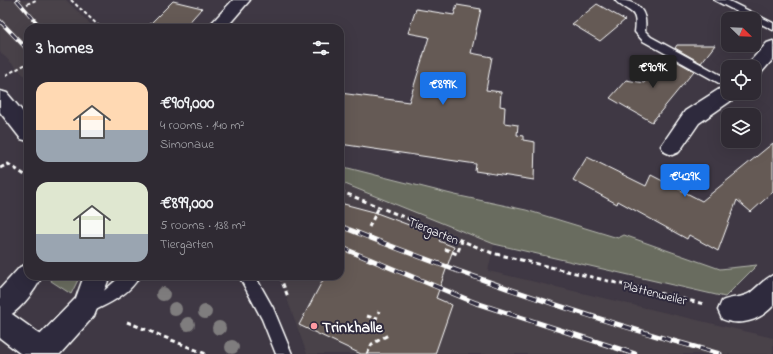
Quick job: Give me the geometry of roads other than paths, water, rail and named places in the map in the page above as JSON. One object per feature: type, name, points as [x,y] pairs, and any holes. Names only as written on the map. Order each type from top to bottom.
[{"type":"street","points":[[220,24],[242,0]]},
{"type":"street","points":[[761,60],[773,46]]},
{"type":"street","points":[[0,98],[24,127]]},
{"type":"street","points":[[672,146],[692,117],[721,98]]},
{"type":"street","points":[[0,308],[24,280]]},
{"type":"street","points":[[0,321],[42,354],[85,307],[95,280]]},
{"type":"street","points":[[731,310],[755,306],[773,288]]},
{"type":"lane","points":[[620,0],[639,12],[643,20],[640,32],[647,39],[721,80]]},
{"type":"lane","points":[[719,0],[773,26]]},
{"type":"lane","points":[[85,307],[110,295],[127,280]]},
{"type":"lane","points":[[249,280],[256,290],[279,339],[284,354]]},
{"type":"railway","points":[[17,0],[38,24]]},
{"type":"railway","points":[[0,21],[24,46]]},
{"type":"railway","points":[[344,228],[528,296],[672,341],[720,354]]},
{"type":"railway","points":[[344,249],[476,303],[635,354]]},
{"type":"place","name":"Trinkhalle","points":[[314,326]]}]
